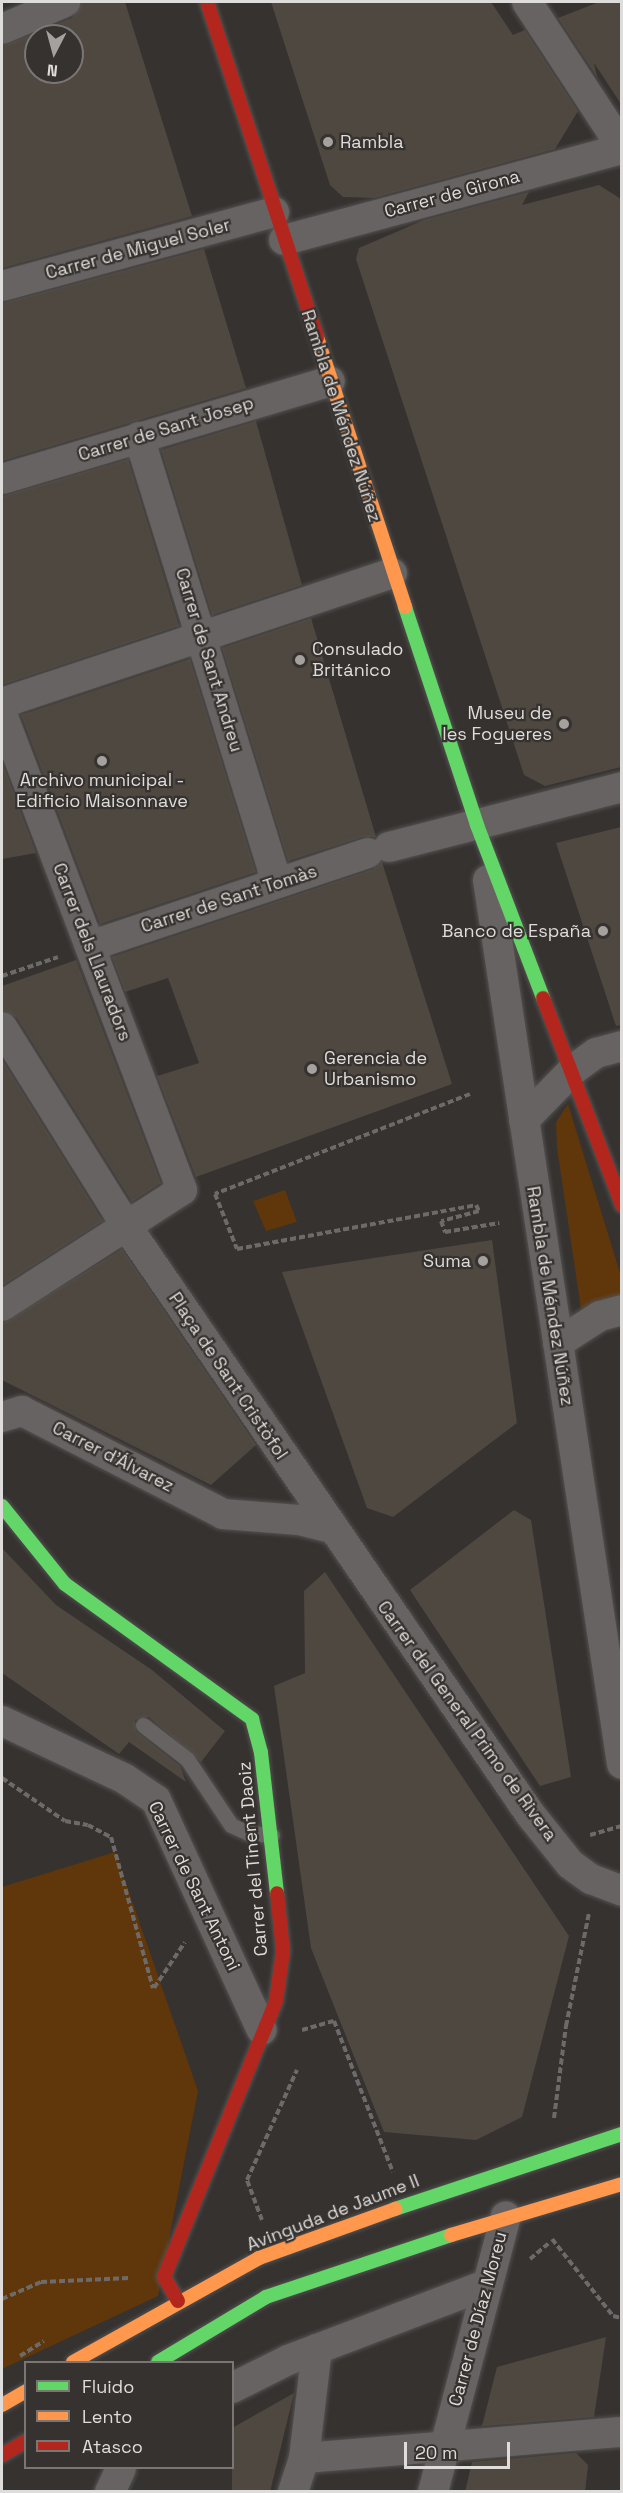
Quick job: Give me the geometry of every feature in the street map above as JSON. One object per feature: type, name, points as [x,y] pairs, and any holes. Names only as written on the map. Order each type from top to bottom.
[{"type":"street","points":[[2,29],[65,2]]},
{"type":"street","name":"Rambla de Méndez Núñez","points":[[207,2],[392,573],[478,826],[521,946],[574,1069],[621,1205]]},
{"type":"street","points":[[527,2],[621,148]]},
{"type":"street","name":"Carrer de Girona","points":[[279,226],[621,148]]},
{"type":"street","name":"Carrer de Miguel Soler","points":[[2,286],[279,226]]},
{"type":"street","name":"Carrer de Sant Josep","points":[[2,479],[330,381]]},
{"type":"street","name":"Carrer de Sant Andreu","points":[[139,437],[203,637],[277,883]]},
{"type":"street","points":[[2,704],[392,573]]},
{"type":"street","name":"Carrer dels Llauradors","points":[[2,714],[182,1190],[125,1224]]},
{"type":"street","name":"Carrer de Sant Tomàs","points":[[90,946],[379,850],[621,787]]},
{"type":"street","name":"Rambla de Méndez Núñez","points":[[478,826],[558,1343],[611,1614],[621,1764]]},
{"type":"street","name":"Plaça de Sant Cristòfol","points":[[2,1027],[125,1224],[332,1528]]},
{"type":"street","points":[[524,1120],[574,1069],[596,1053],[621,1046]]},
{"type":"street","points":[[2,1306],[125,1224]]},
{"type":"street","points":[[558,1343],[600,1316],[621,1310]]},
{"type":"street","name":"Carrer d'Álvarez","points":[[2,1417],[22,1411],[224,1514],[299,1520],[332,1528]]},
{"type":"street","name":"Carrer del Tinent Daoiz","points":[[2,1506],[65,1584],[252,1719],[261,1753],[272,1835],[283,1951],[276,2001],[262,2030],[164,2277]]},
{"type":"street","name":"Carrer del General Primo de Rivera","points":[[332,1528],[530,1814],[570,1864],[591,1879],[621,1891]]},
{"type":"street","name":"Carrer de Sant Antoni","points":[[2,1721],[124,1779],[156,1800],[208,1908],[262,2030]]},
{"type":"street","name":"Avinguda de Jaume II","points":[[76,2361],[178,2301],[260,2258],[537,2159],[621,2134]]},
{"type":"street","points":[[160,2361],[266,2297],[506,2216],[621,2184]]},
{"type":"street","name":"Carrer de Díaz Moreu","points":[[433,2492],[506,2216]]},
{"type":"street","points":[[164,2277],[178,2301]]},
{"type":"street","points":[[234,2387],[317,2349],[488,2284]]},
{"type":"street","points":[[293,2492],[304,2458],[317,2349]]},
{"type":"street","points":[[2,2405],[24,2392]]},
{"type":"street","points":[[304,2458],[621,2432]]},
{"type":"street","points":[[2,2455],[24,2442]]},
{"type":"street","points":[[110,2492],[121,2469]]},
{"type":"lane","points":[[143,1725],[187,1759],[231,1825],[248,1833],[272,1835]]},
{"type":"path","points":[[2,976],[90,946]]},
{"type":"path","points":[[470,1094],[215,1194],[237,1249],[476,1205],[479,1211],[441,1221],[445,1232],[500,1223]]},
{"type":"path","points":[[2,1778],[65,1821],[88,1825],[111,1837],[153,1988],[208,1908]]},
{"type":"path","points":[[608,1830],[621,1826]]},
{"type":"path","points":[[553,2119],[566,2025],[590,1907],[591,1879]]},
{"type":"path","points":[[334,2021],[393,2172]]},
{"type":"path","points":[[262,2221],[246,2180],[297,2070]]},
{"type":"path","points":[[2,2299],[41,2282],[164,2277]]},
{"type":"shaded area","points":[[568,1104],[621,1276],[621,1298],[581,1309],[557,1148],[556,1122]]},
{"type":"shaded area","points":[[285,1190],[297,1222],[266,1231],[253,1201]]},
{"type":"shaded area","points":[[115,1852],[198,2091],[158,2296],[2,2369],[2,1887]]},
{"type":"building","points":[[82,2],[125,2],[192,216],[2,268],[2,46],[24,37],[24,84],[84,84],[84,24],[57,24],[72,18]]},
{"type":"building","points":[[271,2],[491,2],[513,35],[525,30],[578,111],[555,149],[374,198],[343,197],[330,185]]},
{"type":"building","points":[[599,2],[621,2],[621,104],[594,63],[597,77],[558,18]]},
{"type":"building","points":[[599,185],[621,199],[621,767],[545,786],[524,775],[356,259],[359,248],[424,220],[529,192],[522,205]]},
{"type":"building","points":[[204,249],[246,388],[2,461],[2,303]]},
{"type":"building","points":[[256,421],[302,585],[212,615],[161,450]]},
{"type":"building","points":[[128,459],[179,626],[2,685],[2,496]]},
{"type":"building","points":[[311,618],[376,837],[363,837],[288,861],[222,648]]},
{"type":"building","points":[[190,659],[256,872],[100,924],[21,715]]},
{"type":"building","points":[[2,761],[36,853],[2,859]]},
{"type":"building","name":"Banco de España","points":[[621,827],[621,1025],[616,1026],[556,843]]},
{"type":"building","name":"Gerencia de Urbanismo","points":[[382,862],[452,1084],[196,1177],[157,1076],[199,1063],[168,978],[125,992],[112,957],[373,869]]},
{"type":"building","points":[[76,960],[161,1183],[132,1202],[17,1018],[2,1010],[2,986]]},
{"type":"building","points":[[2,1059],[103,1221],[2,1286]]},
{"type":"building","points":[[492,1240],[517,1423],[393,1517],[367,1508],[282,1272]]},
{"type":"building","points":[[122,1249],[256,1445],[211,1485],[2,1380],[2,1323]]},
{"type":"building","points":[[514,1510],[531,1520],[571,1777],[540,1786],[410,1590]]},
{"type":"building","points":[[2,1548],[56,1605],[152,1670],[225,1731],[201,1762],[149,1717],[135,1720],[137,1732],[180,1766],[186,1782],[129,1742],[119,1754],[2,1673]]},
{"type":"building","points":[[325,1572],[569,1936],[522,2117],[476,2140],[384,2132],[311,1948],[274,1686],[305,1673],[304,1591]]},
{"type":"building","points":[[606,2337],[594,2417],[482,2426],[497,2367]]},
{"type":"building","points":[[294,2393],[270,2492],[232,2492],[234,2427]]},
{"type":"building","points":[[576,2453],[588,2465],[585,2492],[465,2492],[472,2462]]},
{"type":"traffic: fast","points":[[405,607],[477,825],[543,998]]},
{"type":"traffic: fast","points":[[2,1506],[65,1584],[252,1719],[261,1753],[277,1893]]},
{"type":"traffic: fast","points":[[395,2209],[622,2134]]},
{"type":"traffic: fast","points":[[160,2361],[266,2297],[451,2235]]},
{"type":"traffic: slow","points":[[317,337],[405,607]]},
{"type":"traffic: slow","points":[[451,2235],[622,2184]]},
{"type":"traffic: slow","points":[[75,2361],[259,2258],[395,2209]]},
{"type":"traffic: slow","points":[[2,2405],[24,2392]]},
{"type":"traffic: jam","points":[[207,2],[317,337]]},
{"type":"traffic: jam","points":[[543,998],[622,1205]]},
{"type":"traffic: jam","points":[[178,2301],[164,2277],[276,2001],[283,1951],[277,1893]]},
{"type":"traffic: jam","points":[[2,2455],[24,2442]]},
{"type":"place","name":"Rambla","points":[[328,142]]},
{"type":"place","name":"Consulado Británico","points":[[300,660]]},
{"type":"place","name":"Museu de les Fogueres","points":[[564,724]]},
{"type":"place","name":"Archivo municipal - Edificio Maisonnave","points":[[102,761]]},
{"type":"place","name":"Banco de España","points":[[603,931]]},
{"type":"place","name":"Gerencia de Urbanismo","points":[[312,1069]]},
{"type":"place","name":"Suma","points":[[483,1261]]}]
